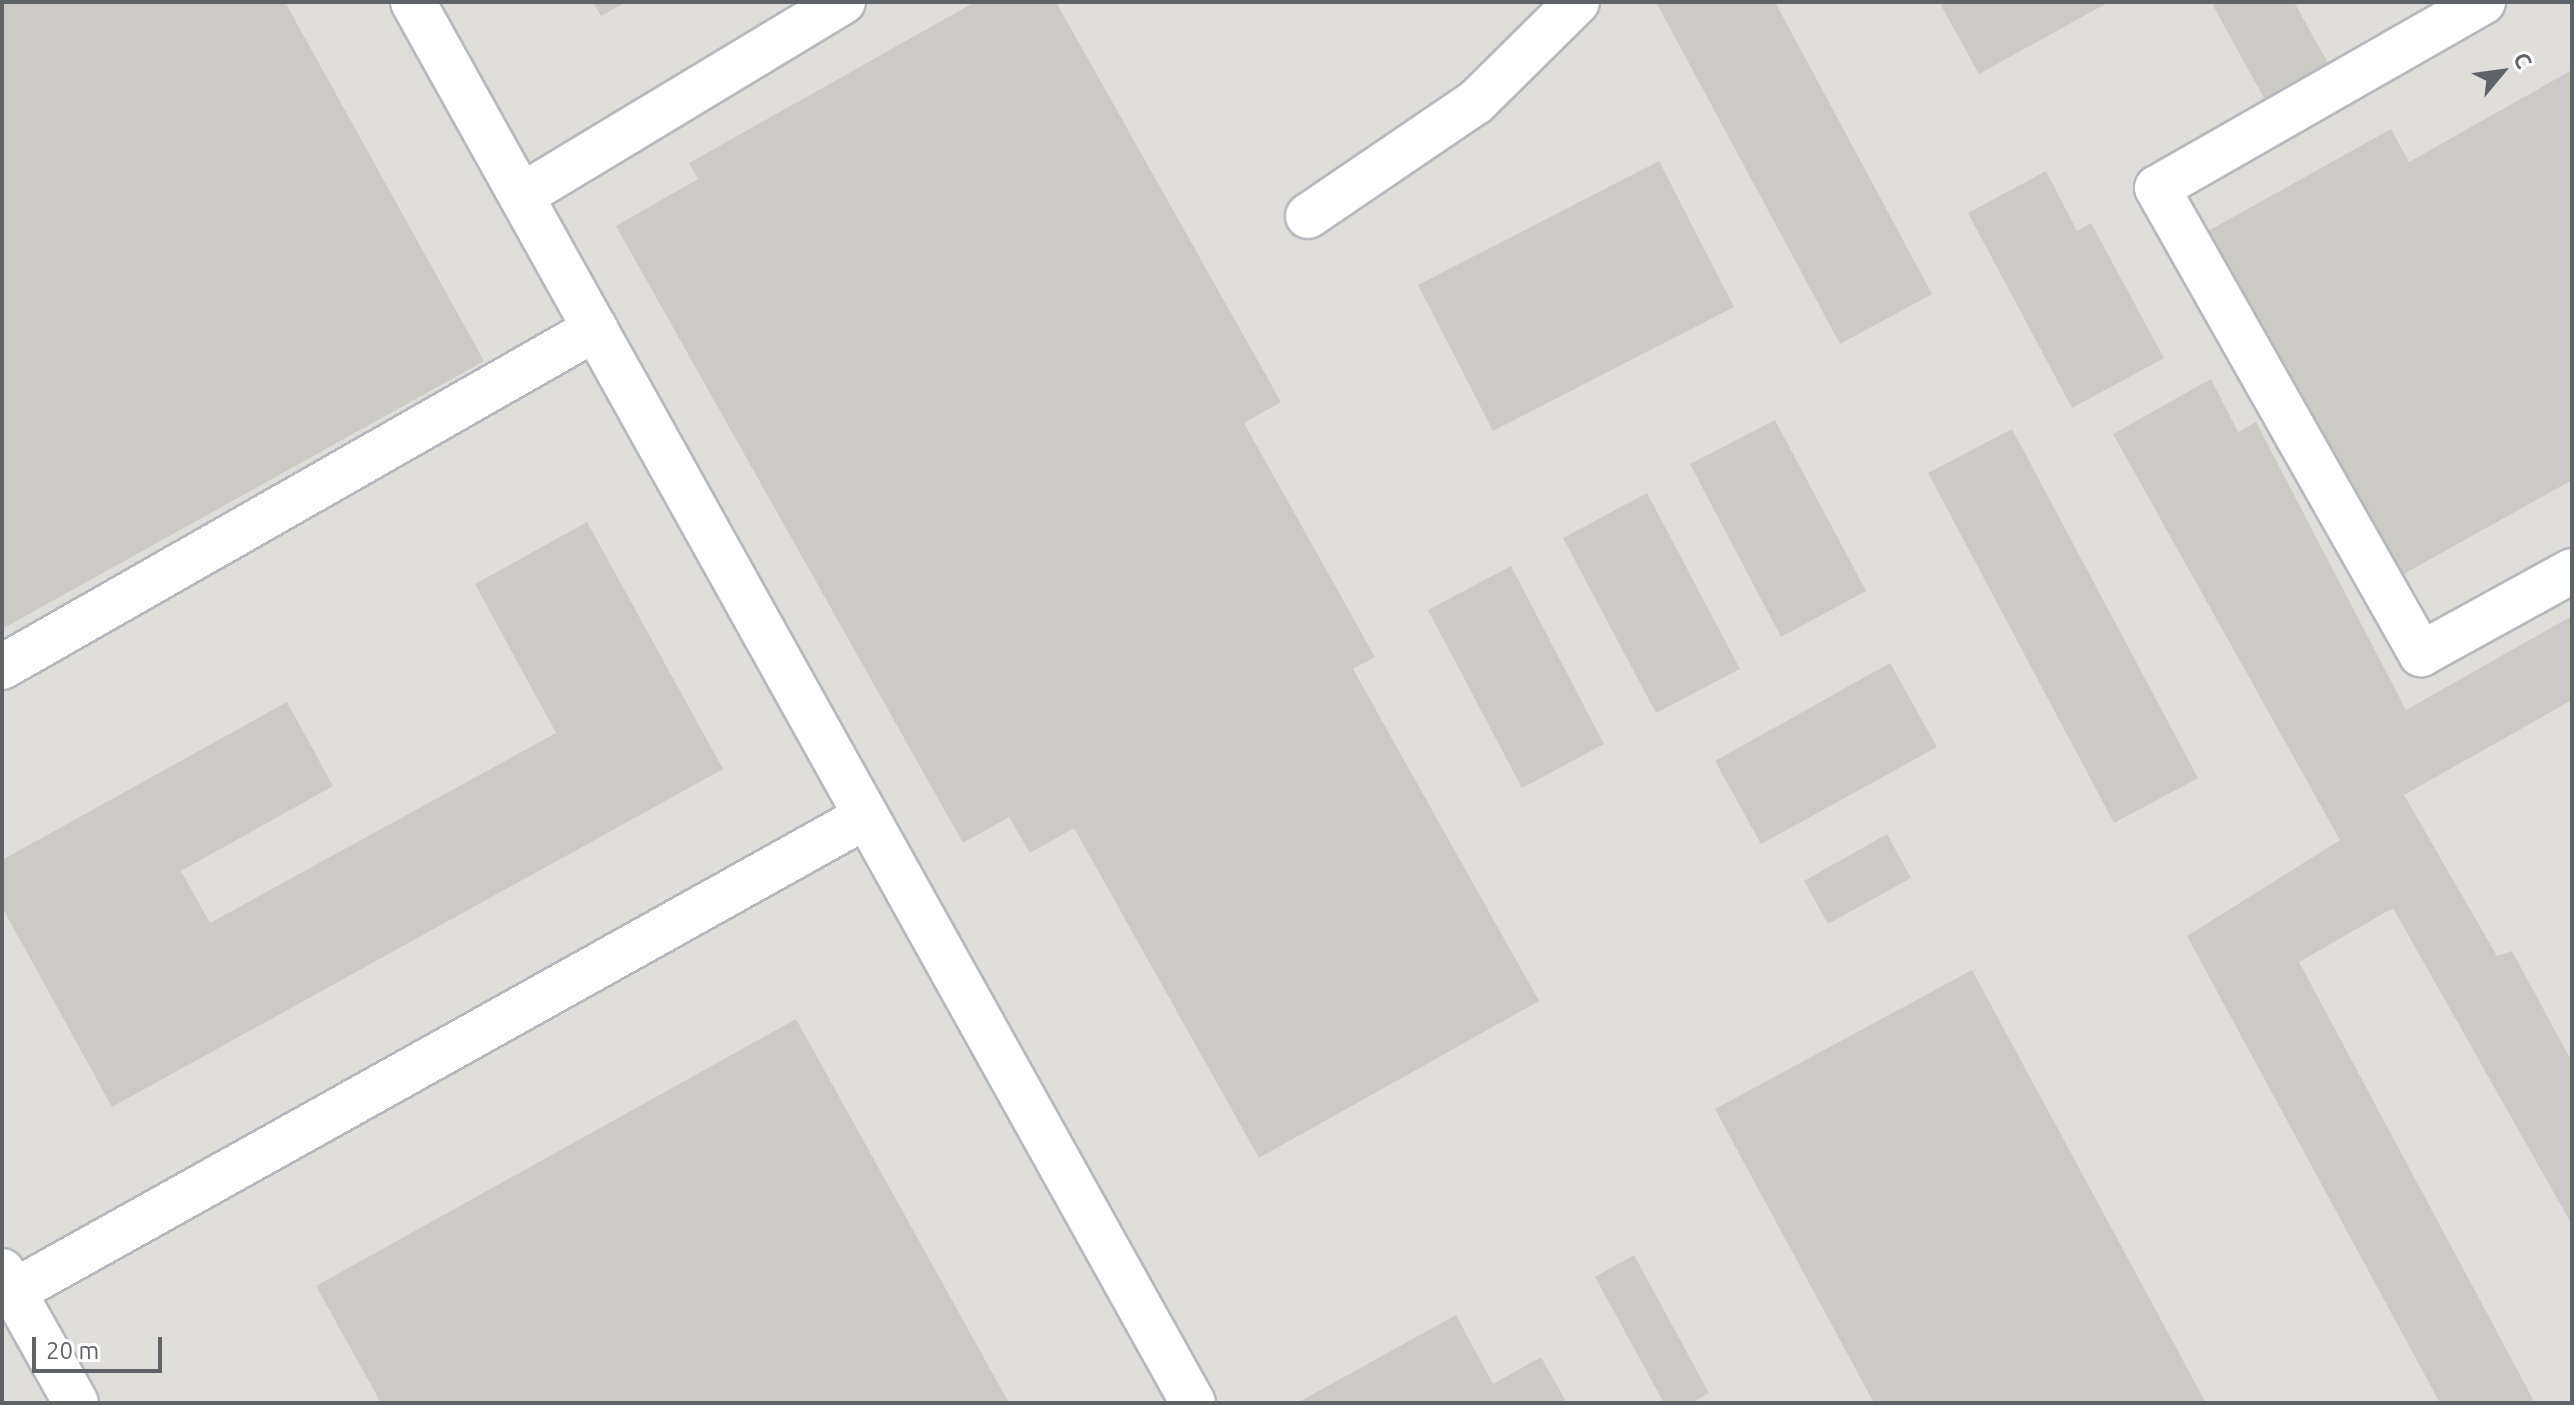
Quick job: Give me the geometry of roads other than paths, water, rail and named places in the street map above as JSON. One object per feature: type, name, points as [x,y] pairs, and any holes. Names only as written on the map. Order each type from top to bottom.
[{"type":"lane","points":[[413,2],[1193,1403]]},
{"type":"lane","points":[[521,196],[843,2]]},
{"type":"lane","points":[[1308,216],[1476,102],[1577,2]]},
{"type":"lane","points":[[2483,2],[2157,188],[2421,654],[2572,571]]},
{"type":"lane","points":[[2,667],[595,329]]},
{"type":"lane","points":[[76,1403],[6,1287],[865,817]]}]
